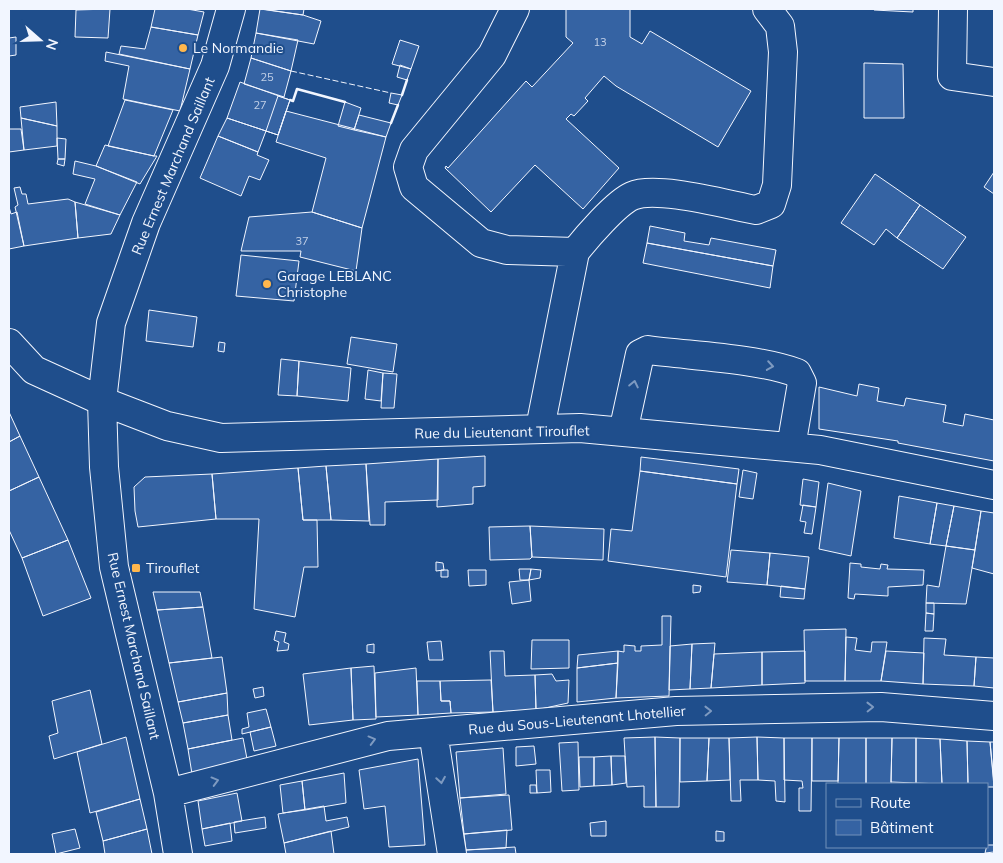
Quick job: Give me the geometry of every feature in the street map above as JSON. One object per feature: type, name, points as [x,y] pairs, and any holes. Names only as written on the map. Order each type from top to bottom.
[{"type":"street","name":"Rue Ernest Marchand Saillant","points":[[178,854],[168,793],[114,567],[104,467],[102,400],[111,323],[146,223],[215,66],[230,9]]},
{"type":"street","points":[[540,428],[575,252],[591,231],[631,196],[653,192],[756,210],[771,204],[777,184],[783,52],[780,26],[767,9]]},
{"type":"street","points":[[953,9],[952,76],[994,82]]},
{"type":"street","points":[[509,12],[492,54],[414,150],[408,167],[414,187],[481,243],[507,250],[575,252]]},
{"type":"street","name":"Rue du Lieutenant Tirouflet","points":[[9,343],[34,370],[167,426],[221,438],[580,428],[820,450],[994,485]]},
{"type":"street","points":[[623,432],[640,354],[648,350],[785,369],[797,373],[802,384],[791,447]]},
{"type":"street","name":"Rue du Sous-Lieutenant Lhotellier","points":[[168,793],[388,736],[676,711],[880,707],[994,716]]},
{"type":"street","points":[[433,732],[452,854]]},
{"type":"building","points":[[110,9],[108,38],[75,37],[76,10]]},
{"type":"building","points":[[155,9],[187,9],[204,12],[198,35],[151,27]]},
{"type":"building","points":[[260,9],[303,15],[321,21],[314,44],[256,33]]},
{"type":"building","points":[[262,9],[304,9],[303,15]]},
{"type":"building","points":[[566,9],[630,9],[630,37],[642,44],[650,31],[751,91],[718,147],[616,86],[604,76],[585,98],[588,101],[574,116],[571,114],[566,119],[619,168],[583,209],[535,165],[491,212],[445,168],[446,166],[448,168],[526,81],[532,87],[573,43],[566,37]]},
{"type":"building","points":[[913,9],[913,12],[874,10]]},
{"type":"building","points":[[151,27],[198,35],[190,69],[119,54],[121,46],[145,49]]},
{"type":"building","points":[[256,33],[298,40],[291,71],[251,58]]},
{"type":"building","points":[[16,37],[16,55],[9,56],[9,38]]},
{"type":"building","points":[[400,40],[419,46],[411,69],[392,64]]},
{"type":"building","points":[[106,52],[190,69],[180,111],[123,99],[129,66],[105,61]]},
{"type":"building","points":[[251,58],[291,71],[284,97],[244,84]]},
{"type":"building","points":[[864,63],[903,64],[904,118],[864,118]]},
{"type":"building","points":[[400,65],[411,69],[407,80],[397,77]]},
{"type":"building","points":[[240,82],[290,100],[278,135],[227,118]]},
{"type":"building","points":[[391,93],[402,95],[398,105],[389,103]]},
{"type":"building","points":[[278,96],[290,100],[278,135],[266,131]]},
{"type":"building","points":[[125,100],[173,110],[154,156],[108,146]]},
{"type":"building","points":[[56,102],[57,126],[21,118],[20,107]]},
{"type":"building","points":[[345,102],[361,108],[354,130],[338,126]]},
{"type":"building","points":[[286,111],[386,137],[362,228],[312,212],[326,158],[276,142]]},
{"type":"building","points":[[359,115],[391,123],[386,137],[354,130]]},
{"type":"building","points":[[21,118],[57,126],[57,146],[24,150]]},
{"type":"building","points":[[227,118],[266,131],[258,152],[218,136]]},
{"type":"building","points":[[9,129],[21,129],[24,150],[9,152]]},
{"type":"building","points":[[218,136],[258,152],[257,155],[269,160],[260,180],[249,176],[241,196],[200,178]]},
{"type":"building","points":[[57,138],[66,139],[65,159],[58,159]]},
{"type":"building","points":[[105,145],[157,156],[140,184],[96,166]]},
{"type":"building","points":[[58,159],[65,159],[64,166],[57,164]]},
{"type":"building","points":[[75,161],[96,166],[137,182],[120,215],[85,204],[95,179],[73,174]]},
{"type":"building","points":[[994,172],[994,194],[984,187]]},
{"type":"building","points":[[875,174],[920,205],[897,238],[886,229],[874,245],[841,223]]},
{"type":"building","points":[[20,187],[22,194],[26,194],[28,204],[68,199],[75,202],[78,238],[24,246],[15,207],[18,205],[14,188]]},
{"type":"building","points":[[75,202],[120,215],[111,234],[78,238]]},
{"type":"building","points":[[920,205],[966,237],[943,269],[897,238]]},
{"type":"building","points":[[9,207],[11,214],[17,212],[24,246],[9,249]]},
{"type":"building","name":"Garage LEBLANC Christophe","points":[[312,212],[362,228],[356,271],[300,257],[301,251],[241,251],[249,217]]},
{"type":"building","points":[[650,226],[685,233],[684,241],[709,245],[711,238],[776,250],[773,266],[647,243]]},
{"type":"building","points":[[647,243],[773,266],[770,288],[643,263]]},
{"type":"building","name":"Garage LEBLANC Christophe","points":[[241,255],[299,261],[294,301],[236,296]]},
{"type":"building","points":[[149,310],[197,317],[193,347],[146,341]]},
{"type":"building","points":[[351,337],[397,344],[393,372],[347,364]]},
{"type":"building","points":[[219,342],[225,343],[224,352],[218,351]]},
{"type":"building","points":[[281,359],[299,361],[297,396],[278,395]]},
{"type":"building","points":[[299,361],[351,368],[348,401],[297,396]]},
{"type":"building","points":[[368,370],[383,373],[381,401],[365,399]]},
{"type":"building","points":[[383,373],[397,374],[394,408],[381,408]]},
{"type":"building","points":[[859,384],[879,388],[877,401],[904,406],[906,398],[946,405],[943,422],[963,426],[965,414],[994,420],[994,461],[898,443],[898,441],[819,429],[819,387],[857,396]]},
{"type":"building","points":[[9,412],[20,436],[9,442]]},
{"type":"building","points":[[20,436],[39,477],[9,491],[9,442]]},
{"type":"building","points":[[485,456],[485,486],[473,487],[473,504],[437,507],[438,459]]},
{"type":"building","points":[[641,457],[739,469],[737,484],[640,471]]},
{"type":"building","points":[[438,459],[438,500],[385,502],[385,525],[370,525],[366,464]]},
{"type":"building","points":[[366,464],[369,521],[331,520],[326,466]]},
{"type":"building","points":[[326,466],[331,520],[303,520],[298,468]]},
{"type":"building","points":[[298,468],[303,520],[317,520],[318,567],[304,567],[295,617],[254,609],[259,519],[216,519],[212,474]]},
{"type":"building","points":[[743,470],[757,473],[753,499],[739,497]]},
{"type":"building","points":[[640,471],[737,484],[726,577],[608,561],[611,529],[632,531]]},
{"type":"building","points":[[212,474],[216,519],[138,527],[134,487],[145,477]]},
{"type":"building","points":[[39,477],[68,540],[22,558],[9,530],[9,491]]},
{"type":"building","points":[[803,479],[819,482],[816,507],[800,505]]},
{"type":"building","points":[[828,483],[861,491],[851,556],[819,549]]},
{"type":"building","points":[[899,496],[937,503],[930,544],[894,538]]},
{"type":"building","points":[[937,503],[954,506],[946,546],[930,544]]},
{"type":"building","points":[[803,505],[816,507],[812,534],[804,533],[806,522],[800,521]]},
{"type":"building","points":[[954,506],[981,511],[975,550],[946,546]]},
{"type":"building","points":[[981,511],[994,513],[994,574],[972,568]]},
{"type":"building","points":[[530,526],[604,529],[603,560],[532,557]]},
{"type":"building","points":[[530,526],[532,557],[530,559],[490,560],[489,527]]},
{"type":"building","points":[[68,540],[91,598],[43,616],[22,558]]},
{"type":"building","points":[[946,546],[975,550],[966,604],[926,603],[927,585],[939,587]]},
{"type":"building","points":[[731,550],[770,553],[767,585],[727,582]]},
{"type":"building","points":[[770,553],[809,557],[805,589],[767,585]]},
{"type":"building","points":[[436,562],[443,563],[444,570],[436,571]]},
{"type":"building","points":[[850,563],[861,564],[861,567],[880,569],[881,564],[888,565],[887,569],[924,570],[923,585],[888,587],[888,596],[855,594],[854,599],[848,598]]},
{"type":"building","points":[[519,569],[531,569],[529,580],[520,580]]},
{"type":"building","points":[[531,569],[541,570],[540,578],[529,580]]},
{"type":"building","points":[[441,570],[448,570],[448,577],[441,577]]},
{"type":"building","points":[[468,570],[486,570],[486,585],[469,586]]},
{"type":"building","points":[[529,580],[531,601],[512,604],[509,582]]},
{"type":"building","points":[[693,585],[701,586],[700,592],[693,593]]},
{"type":"building","points":[[781,586],[805,589],[804,599],[780,597]]},
{"type":"building","points":[[153,592],[200,592],[203,607],[157,610]]},
{"type":"building","points":[[926,603],[934,603],[934,614],[926,613]]},
{"type":"building","points":[[203,607],[212,658],[169,663],[157,610]]},
{"type":"building","points":[[926,613],[934,614],[933,631],[925,631]]},
{"type":"building","points":[[662,616],[671,616],[669,696],[616,698],[618,651],[624,652],[624,645],[635,646],[635,651],[641,651],[641,646],[662,645]]},
{"type":"building","points":[[846,629],[845,681],[805,681],[804,630]]},
{"type":"building","points":[[276,631],[286,633],[284,642],[289,644],[288,650],[277,651],[279,642],[274,640]]},
{"type":"building","points":[[846,637],[857,638],[855,650],[871,652],[872,642],[887,642],[881,681],[845,681]]},
{"type":"building","points":[[924,638],[946,639],[944,655],[976,657],[974,686],[923,684]]},
{"type":"building","points":[[532,640],[569,640],[569,668],[531,669]]},
{"type":"building","points":[[441,641],[443,660],[429,660],[427,642]]},
{"type":"building","points":[[715,643],[711,688],[690,689],[692,644]]},
{"type":"building","points":[[374,644],[374,653],[367,652],[367,645]]},
{"type":"building","points":[[692,644],[690,689],[669,690],[670,646]]},
{"type":"building","points":[[490,651],[504,651],[505,676],[535,675],[536,710],[493,712]]},
{"type":"building","points":[[618,651],[618,663],[577,668],[578,655]]},
{"type":"building","points":[[805,651],[805,683],[762,685],[762,652]]},
{"type":"building","points":[[886,651],[924,653],[923,684],[881,681]]},
{"type":"building","points":[[762,652],[762,685],[711,688],[714,654]]},
{"type":"building","points":[[222,657],[227,693],[178,702],[169,663]]},
{"type":"building","points":[[976,657],[994,658],[994,688],[974,686]]},
{"type":"building","points":[[618,663],[616,698],[577,702],[577,668]]},
{"type":"building","points":[[374,666],[376,719],[353,720],[351,668]]},
{"type":"building","points":[[351,668],[353,720],[309,725],[303,674]]},
{"type":"building","points":[[416,668],[418,715],[376,717],[375,673]]},
{"type":"building","points":[[552,674],[556,681],[569,680],[568,703],[536,710],[535,675]]},
{"type":"building","points":[[491,680],[493,712],[451,713],[450,701],[441,701],[440,681]]},
{"type":"building","points":[[417,681],[440,681],[441,701],[450,701],[451,713],[418,715]]},
{"type":"building","points":[[263,687],[264,696],[255,698],[253,689]]},
{"type":"building","points":[[90,690],[102,744],[54,759],[49,736],[58,733],[52,701]]},
{"type":"building","points":[[227,693],[228,715],[183,723],[178,702]]},
{"type":"building","points":[[266,709],[271,727],[242,734],[242,729],[249,727],[247,713]]},
{"type":"building","points":[[228,715],[232,740],[188,749],[183,723]]},
{"type":"building","points":[[271,727],[276,746],[254,751],[250,732]]},
{"type":"building","points":[[126,737],[140,799],[90,813],[77,752]]},
{"type":"building","points":[[655,737],[680,738],[679,807],[656,807]]},
{"type":"building","points":[[655,737],[656,807],[644,807],[644,786],[627,787],[624,738]]},
{"type":"building","points":[[757,737],[758,780],[740,780],[741,801],[731,801],[729,738]]},
{"type":"building","points":[[757,737],[784,738],[785,802],[776,801],[775,781],[758,780]]},
{"type":"building","points":[[243,738],[248,764],[192,774],[188,749]]},
{"type":"building","points":[[680,738],[709,738],[707,781],[680,782]]},
{"type":"building","points":[[709,738],[729,738],[730,780],[707,781]]},
{"type":"building","points":[[784,738],[812,738],[811,811],[799,811],[799,788],[803,788],[802,781],[784,780]]},
{"type":"building","points":[[812,738],[839,738],[838,781],[812,781]]},
{"type":"building","points":[[839,738],[866,738],[866,783],[838,783]]},
{"type":"building","points":[[866,738],[892,738],[891,783],[866,783]]},
{"type":"building","points":[[892,738],[916,738],[916,783],[891,782]]},
{"type":"building","points":[[916,738],[940,739],[942,783],[916,783]]},
{"type":"building","points":[[940,739],[967,741],[968,783],[942,783]]},
{"type":"building","points":[[967,741],[990,742],[994,787],[988,787],[988,783],[968,783]]},
{"type":"building","points":[[578,742],[579,790],[562,791],[559,743]]},
{"type":"building","points":[[990,742],[994,742],[994,783]]},
{"type":"building","points":[[534,746],[536,764],[516,766],[516,747]]},
{"type":"building","points":[[503,748],[506,794],[460,798],[456,752]]},
{"type":"building","points":[[611,756],[612,785],[594,786],[594,757]]},
{"type":"building","points":[[611,756],[625,756],[626,783],[612,785]]},
{"type":"building","points":[[579,757],[594,757],[594,786],[580,787]]},
{"type":"building","points":[[418,759],[425,845],[389,847],[385,806],[364,809],[359,770]]},
{"type":"building","points":[[536,770],[550,770],[551,792],[537,793]]},
{"type":"building","points":[[344,773],[346,803],[305,810],[302,781]]},
{"type":"building","points":[[302,781],[305,810],[283,813],[280,785]]},
{"type":"building","points":[[530,785],[536,785],[537,793],[530,793]]},
{"type":"building","points":[[237,793],[242,821],[202,829],[198,801]]},
{"type":"building","points":[[509,795],[512,830],[464,834],[460,798]]},
{"type":"building","points":[[140,799],[147,829],[103,841],[96,812]]},
{"type":"building","points":[[324,806],[326,821],[347,817],[349,827],[284,843],[278,814]]},
{"type":"building","points":[[265,817],[266,828],[235,833],[234,822]]},
{"type":"building","points":[[606,821],[606,836],[591,836],[590,823]]},
{"type":"building","points":[[230,823],[232,841],[205,846],[202,829]]},
{"type":"building","points":[[75,829],[80,848],[56,854],[52,834]]},
{"type":"building","points":[[147,829],[152,854],[105,854],[103,841]]},
{"type":"building","points":[[507,830],[506,848],[466,850],[464,834]]},
{"type":"building","points":[[331,831],[334,854],[286,854],[284,843]]},
{"type":"building","points":[[716,831],[724,832],[724,841],[716,841]]},
{"type":"building","points":[[988,845],[994,845],[994,852],[985,853]]},
{"type":"building","points":[[515,847],[516,854],[465,854],[466,850]]},
{"type":"fence","points":[[291,71],[391,93]]},
{"type":"wall","points":[[402,95],[407,80]]},
{"type":"wall","points":[[290,100],[293,101],[297,89],[345,102]]},
{"type":"wall","points":[[391,123],[398,105]]},
{"type":"place","name":"Le Normandie","points":[[183,48]]},
{"type":"place","name":"Garage LEBLANC Christophe","points":[[267,284]]},
{"type":"place","name":"Tirouflet","points":[[136,568]]}]
